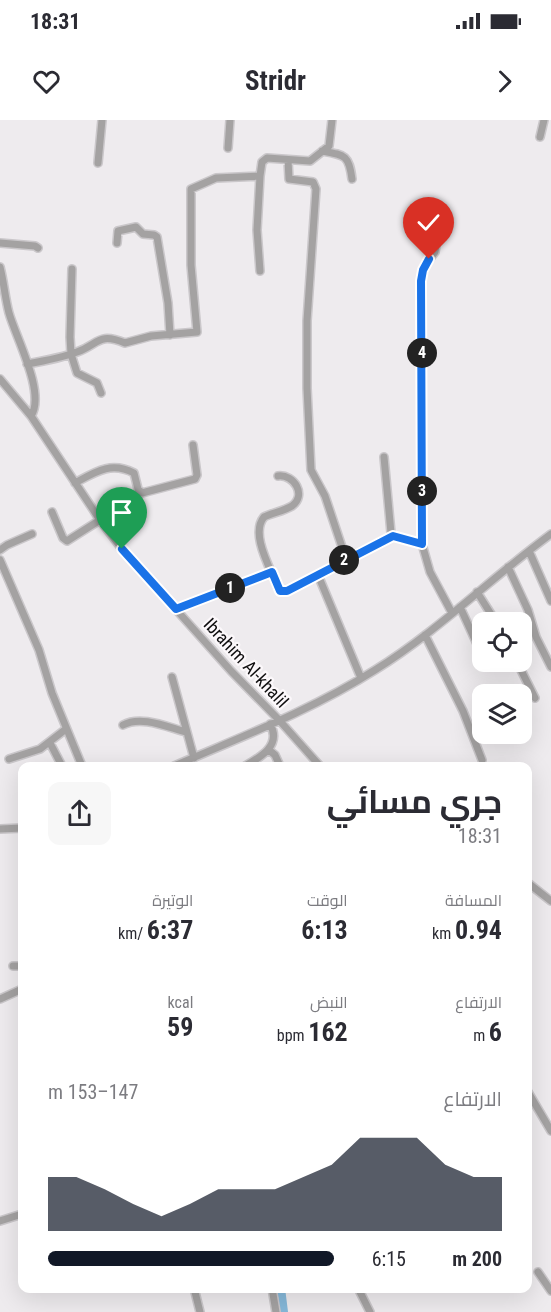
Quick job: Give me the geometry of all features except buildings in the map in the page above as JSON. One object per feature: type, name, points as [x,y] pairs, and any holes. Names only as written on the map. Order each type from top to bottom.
[{"type":"street","points":[[98,163],[102,120]]},
{"type":"street","points":[[228,148],[230,120]]},
{"type":"street","points":[[260,271],[256,230],[260,176],[264,159],[307,162],[314,159],[329,146],[332,120]]},
{"type":"street","points":[[540,137],[544,120]]},
{"type":"street","points":[[322,151],[346,157],[350,162],[352,179]]},
{"type":"street","points":[[288,160],[289,178],[314,182],[316,189],[307,321],[311,470],[325,496],[346,559]]},
{"type":"street","points":[[27,364],[80,351],[98,340],[114,338],[125,344],[152,336],[195,333],[198,330],[191,265],[191,189],[216,178],[260,176]]},
{"type":"street","points":[[117,243],[118,231],[136,227],[143,234],[157,237],[168,303],[170,335]]},
{"type":"street","points":[[0,243],[39,248]]},
{"type":"street","points":[[436,245],[435,252],[425,265],[421,281],[422,544],[430,572],[452,614]]},
{"type":"street","points":[[0,267],[9,313],[27,364],[35,402],[35,410],[31,416]]},
{"type":"street","points":[[72,269],[71,354],[76,373],[82,378],[97,383],[100,393]]},
{"type":"street","name":"Ibrahim Al-khalil","points":[[0,379],[31,416],[122,549],[316,762]]},
{"type":"street","points":[[75,483],[108,467],[131,471],[142,493],[195,479],[197,476],[193,445]]},
{"type":"street","points":[[384,456],[389,524],[393,536]]},
{"type":"street","points":[[278,476],[285,475],[292,479],[299,493],[291,507],[264,517],[260,522],[258,533],[277,586],[284,592],[393,536],[422,544]]},
{"type":"street","points":[[52,512],[63,538],[67,541],[100,520]]},
{"type":"street","points":[[0,550],[32,534]]},
{"type":"street","points":[[184,762],[279,720],[361,678],[452,614],[507,567],[551,534]]},
{"type":"street","points":[[529,551],[551,601]]},
{"type":"street","points":[[0,561],[39,650],[66,729],[80,762]]},
{"type":"street","points":[[507,567],[528,610],[536,637],[551,668]]},
{"type":"street","points":[[176,609],[272,572]]},
{"type":"street","points":[[318,575],[361,678]]},
{"type":"street","points":[[477,592],[490,612]]},
{"type":"street","points":[[460,607],[472,633]]},
{"type":"street","points":[[425,634],[463,711],[482,760]]},
{"type":"street","points":[[522,672],[535,698]]},
{"type":"street","points":[[172,676],[194,758]]},
{"type":"street","points":[[123,725],[134,721],[144,722],[186,732]]},
{"type":"street","points":[[251,762],[269,750],[273,740],[270,724]]},
{"type":"street","points":[[9,759],[40,749],[66,729]]},
{"type":"street","points":[[50,743],[60,762]]},
{"type":"street","points":[[269,750],[278,762]]},
{"type":"street","points":[[0,829],[18,828]]},
{"type":"street","points":[[532,886],[551,901]]},
{"type":"street","points":[[13,966],[18,966]]},
{"type":"street","points":[[0,999],[18,991]]},
{"type":"street","points":[[532,1099],[551,1131]]},
{"type":"street","points":[[0,1221],[18,1215]]},
{"type":"street","points":[[538,1272],[551,1291]]},
{"type":"street","points":[[195,1293],[200,1312]]},
{"type":"street","points":[[273,1293],[276,1312]]},
{"type":"street","points":[[360,1293],[370,1312]]},
{"type":"waterway","points":[[282,1293],[284,1312]]},
{"type":"route","points":[[122,549],[176,609],[272,572],[280,591],[287,591],[393,536],[422,544],[421,281],[423,270],[429,259]]}]
